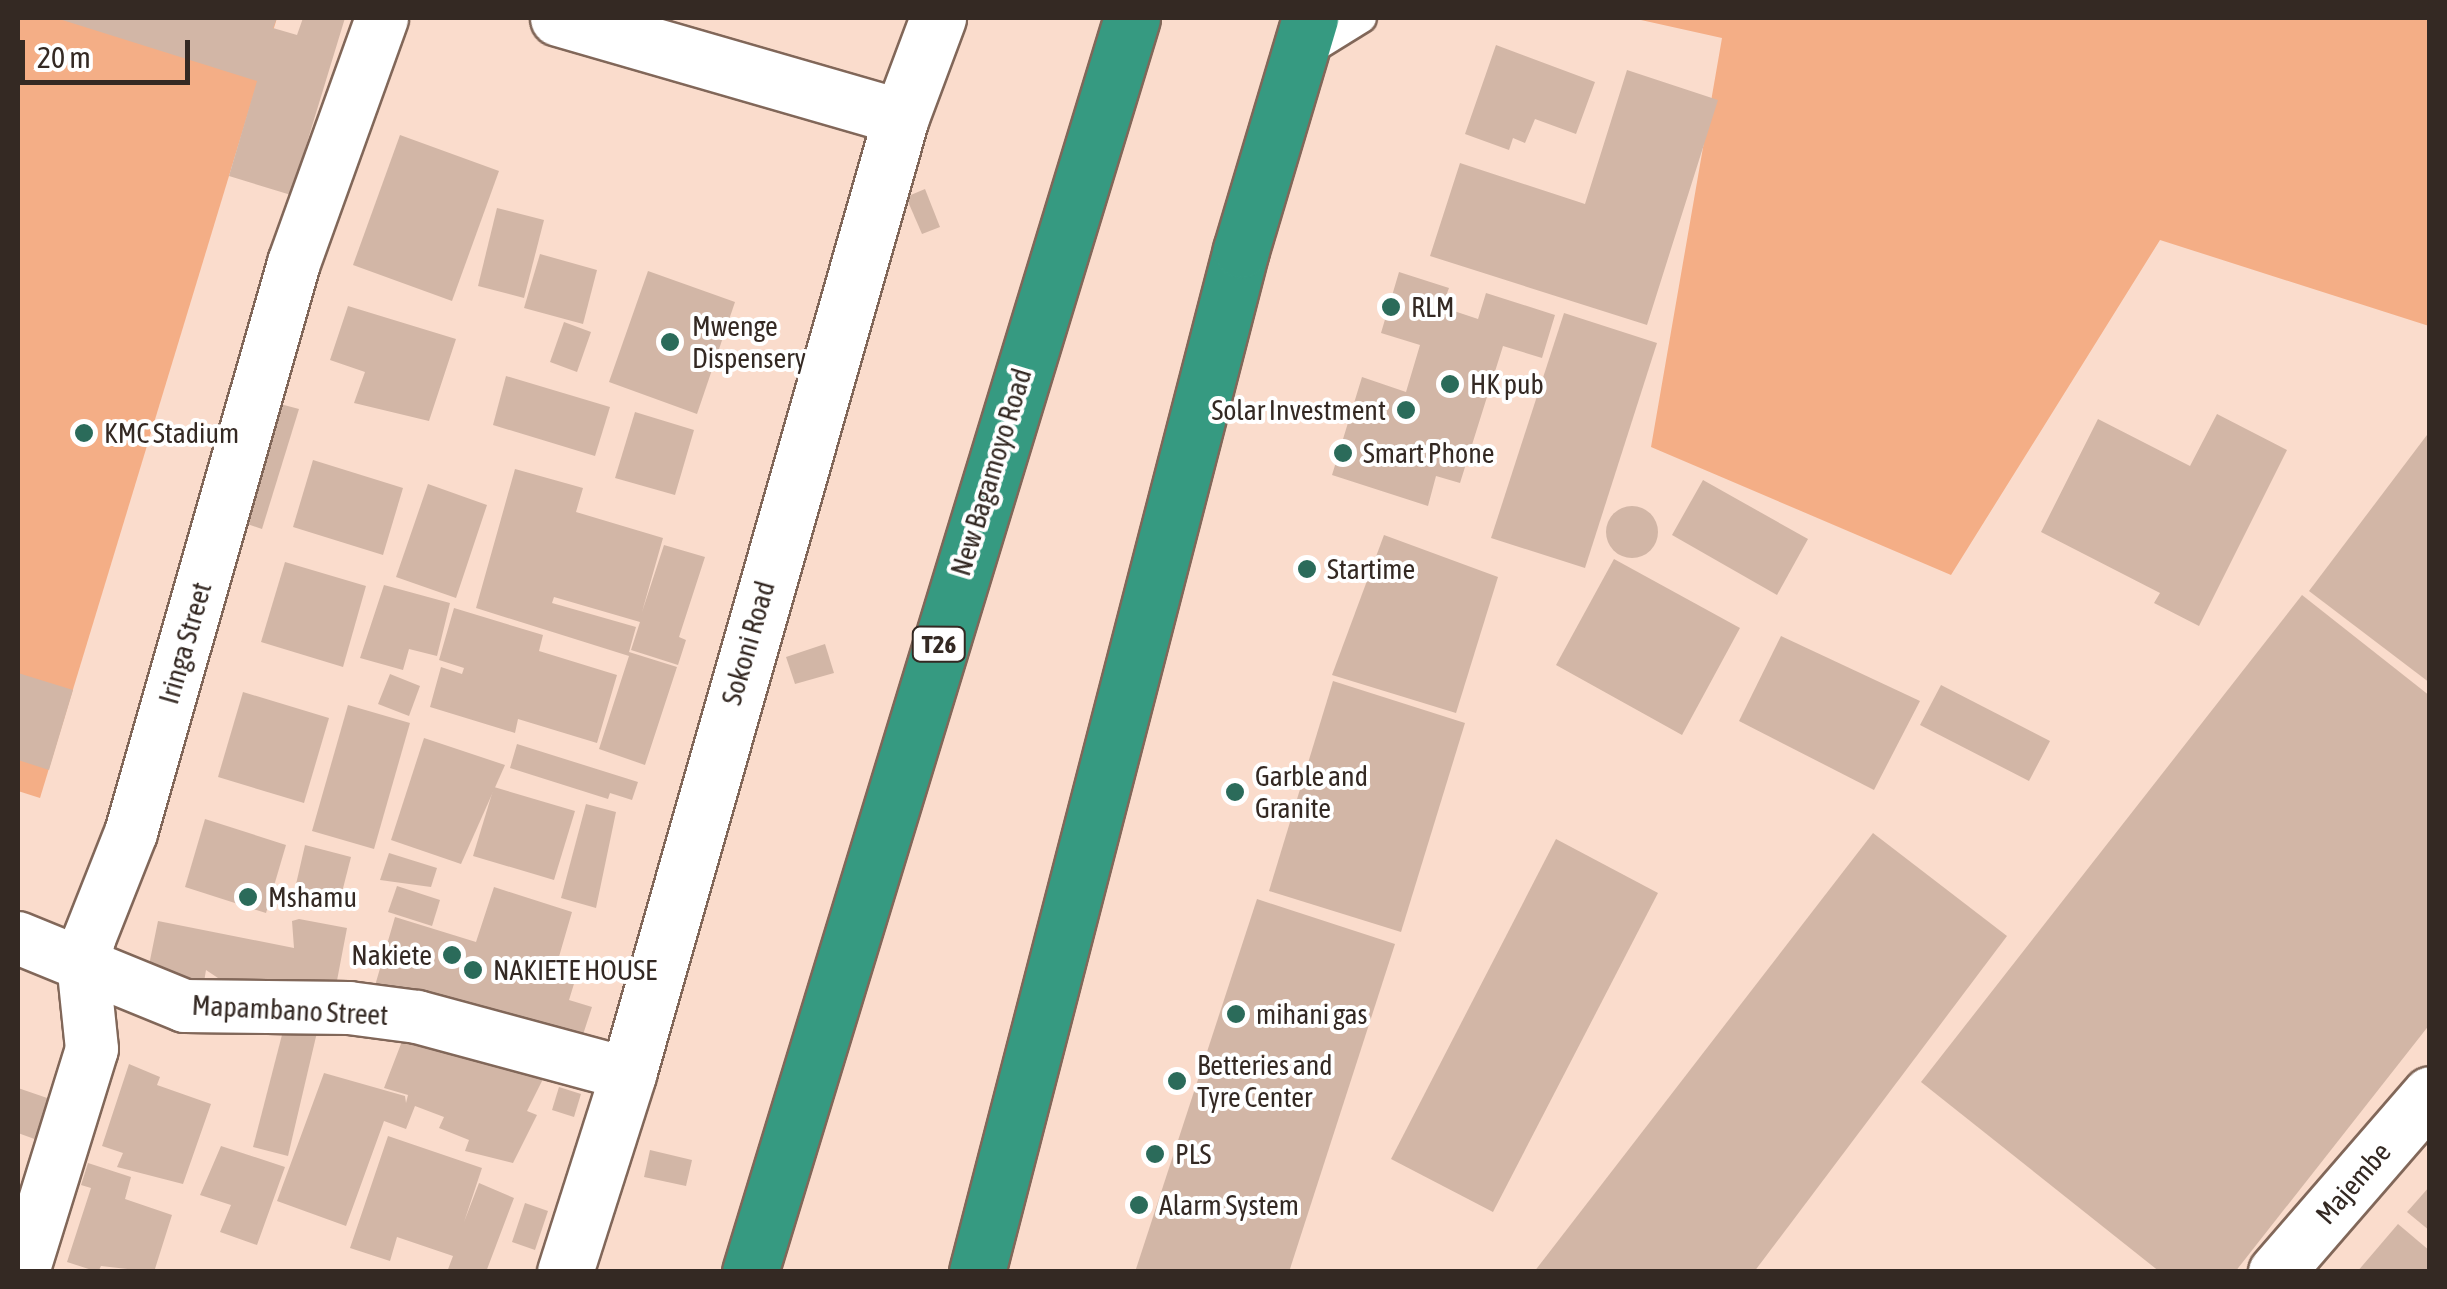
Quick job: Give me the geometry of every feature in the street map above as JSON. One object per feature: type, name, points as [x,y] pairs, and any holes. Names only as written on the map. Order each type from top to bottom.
[{"type":"highway","name":"New Bagamoyo Road","points":[[750,1272],[1132,18]]},
{"type":"highway","points":[[977,1272],[1241,250],[1304,38]]},
{"type":"street","name":"Iringa Street","points":[[23,1272],[92,1049],[83,962],[131,833],[294,263],[382,18]]},
{"type":"street","points":[[558,18],[900,117]]},
{"type":"street","name":"Sokoni Road","points":[[564,1272],[628,1074],[900,117],[938,18]]},
{"type":"street","name":"Mapambano Street","points":[[18,938],[185,1006],[349,1008],[417,1018],[628,1074]]},
{"type":"street","name":"Majembe","points":[[2276,1272],[2430,1094]]},
{"type":"lane","points":[[1304,38],[1362,18]]},
{"type":"shaded area","name":"KMC Stadium","points":[[18,18],[277,18],[40,798],[18,791]]},
{"type":"shaded area","points":[[1632,18],[2429,18],[2429,326],[2160,240],[1951,575],[1651,447],[1722,38]]},
{"type":"building","points":[[56,18],[277,18],[273,28],[297,35],[303,18],[345,18],[291,195],[229,176],[257,81]]},
{"type":"building","points":[[1496,45],[1595,82],[1576,134],[1535,119],[1525,143],[1513,138],[1509,150],[1465,134]]},
{"type":"building","points":[[1627,70],[1718,100],[1647,325],[1430,256],[1460,163],[1585,204]]},
{"type":"building","points":[[400,135],[499,171],[452,301],[353,265]]},
{"type":"building","points":[[925,189],[940,227],[922,234],[906,197]]},
{"type":"building","points":[[497,208],[544,220],[524,298],[478,286]]},
{"type":"building","points":[[540,254],[597,270],[583,324],[524,308]]},
{"type":"building","points":[[648,271],[735,302],[697,414],[609,382]]},
{"type":"building","name":"HK pub","points":[[1399,272],[1449,288],[1442,307],[1478,319],[1486,293],[1555,315],[1542,358],[1503,346],[1460,483],[1436,476],[1428,506],[1332,475],[1362,377],[1406,392],[1420,345],[1381,333]]},
{"type":"building","points":[[348,306],[456,339],[429,421],[354,403],[365,372],[330,360]]},
{"type":"building","points":[[1564,313],[1657,343],[1585,568],[1491,538]]},
{"type":"building","points":[[564,322],[591,332],[577,372],[550,362]]},
{"type":"building","points":[[506,376],[610,407],[595,456],[493,425]]},
{"type":"building","points":[[269,401],[299,409],[262,529],[233,519]]},
{"type":"building","points":[[635,412],[694,430],[675,495],[615,478]]},
{"type":"building","points":[[2217,414],[2287,450],[2199,626],[2154,603],[2160,593],[2041,532],[2098,419],[2190,466]]},
{"type":"building","points":[[2430,431],[2430,683],[2309,591]]},
{"type":"building","points":[[313,460],[403,488],[383,555],[293,527]]},
{"type":"building","points":[[515,469],[583,488],[576,512],[663,538],[642,612],[664,545],[705,557],[679,637],[686,640],[678,665],[631,650],[640,622],[554,597],[552,603],[636,627],[629,652],[677,667],[645,765],[599,749],[629,656],[476,608]]},
{"type":"building","points":[[1703,480],[1808,539],[1777,595],[1672,535]]},
{"type":"building","points":[[428,484],[487,505],[456,598],[396,577]]},
{"type":"building","points":[[1632,506],[1651,513],[1658,532],[1651,551],[1632,558],[1613,551],[1606,532],[1613,513]]},
{"type":"building","points":[[1384,535],[1498,577],[1456,713],[1332,675]]},
{"type":"building","points":[[1614,559],[1740,628],[1682,735],[1556,665]]},
{"type":"building","points":[[285,562],[366,586],[343,667],[261,642]]},
{"type":"building","points":[[384,585],[450,603],[437,656],[409,649],[403,670],[360,658]]},
{"type":"building","points":[[2302,595],[2430,696],[2430,1024],[2235,1272],[2160,1272],[1921,1082]]},
{"type":"building","points":[[454,608],[543,635],[539,651],[617,675],[597,743],[518,719],[515,733],[430,707],[441,667],[462,674],[464,668],[439,660]]},
{"type":"building","points":[[1781,636],[1920,701],[1874,790],[1739,721]]},
{"type":"building","points":[[825,644],[834,673],[795,684],[786,657]]},
{"type":"building","points":[[18,673],[73,690],[49,770],[18,760]]},
{"type":"building","points":[[390,674],[420,686],[409,716],[378,704]]},
{"type":"building","points":[[1333,681],[1465,723],[1401,932],[1269,891]]},
{"type":"building","points":[[1941,685],[2050,741],[2029,781],[1920,725]]},
{"type":"building","points":[[243,692],[329,718],[304,803],[218,777]]},
{"type":"building","points":[[348,705],[410,723],[374,849],[312,831]]},
{"type":"building","points":[[424,738],[505,765],[461,864],[391,840]]},
{"type":"building","points":[[517,744],[638,782],[632,800],[610,793],[608,799],[510,768]]},
{"type":"building","points":[[494,787],[575,811],[554,880],[473,856]]},
{"type":"building","points":[[586,804],[616,812],[596,908],[561,898]]},
{"type":"building","points":[[205,819],[286,845],[266,913],[185,887]]},
{"type":"building","points":[[1873,833],[2007,936],[1754,1272],[1534,1272]]},
{"type":"building","points":[[1556,839],[1658,893],[1493,1212],[1391,1159]]},
{"type":"building","points":[[305,845],[351,857],[339,904],[294,893]]},
{"type":"building","points":[[389,853],[437,868],[431,887],[380,880]]},
{"type":"building","points":[[397,886],[440,900],[432,926],[388,912]]},
{"type":"building","name":"NAKIETE HOUSE","points":[[494,887],[572,912],[556,967],[577,974],[569,1000],[592,1007],[577,1053],[374,989],[395,917],[476,942]]},
{"type":"building","points":[[1257,899],[1395,944],[1289,1272],[1135,1272]]},
{"type":"building","points":[[158,921],[294,948],[292,921],[347,928],[335,991],[224,982],[206,970],[204,982],[148,970]]},
{"type":"building","points":[[409,1023],[548,1069],[527,1111],[537,1115],[513,1163],[465,1151],[469,1140],[439,1128],[444,1117],[415,1106],[406,1129],[384,1121],[346,1226],[277,1201],[324,1073],[405,1096],[406,1103],[408,1095],[384,1088]]},
{"type":"building","points":[[284,1027],[318,1028],[288,1156],[253,1147]]},
{"type":"building","points":[[129,1064],[160,1077],[157,1085],[211,1104],[183,1184],[117,1167],[123,1153],[102,1146]]},
{"type":"building","points":[[559,1087],[581,1094],[574,1117],[552,1110]]},
{"type":"building","points":[[18,1088],[53,1100],[40,1141],[18,1133]]},
{"type":"building","points":[[388,1136],[482,1168],[464,1222],[479,1183],[514,1198],[486,1272],[447,1272],[453,1256],[397,1237],[390,1261],[350,1248]]},
{"type":"building","points":[[221,1146],[285,1167],[257,1245],[220,1232],[231,1205],[200,1195]]},
{"type":"building","points":[[650,1150],[692,1160],[686,1186],[644,1177]]},
{"type":"building","points":[[88,1163],[131,1177],[125,1199],[172,1215],[154,1272],[101,1266],[98,1272],[67,1262],[91,1188],[81,1185]]},
{"type":"building","points":[[2430,1186],[2430,1231],[2407,1212]]},
{"type":"building","points":[[525,1203],[548,1211],[535,1250],[512,1242]]},
{"type":"building","points":[[2398,1224],[2430,1251],[2430,1272],[2357,1272]]},
{"type":"place","name":"RLM","points":[[1391,307]]},
{"type":"place","name":"Mwenge Dispensery","points":[[670,342]]},
{"type":"place","name":"HK pub","points":[[1450,384]]},
{"type":"place","name":"Solar Investment","points":[[1406,410]]},
{"type":"place","name":"KMC Stadium","points":[[84,433]]},
{"type":"place","name":"Smart Phone","points":[[1343,453]]},
{"type":"place","name":"Startime","points":[[1307,569]]},
{"type":"place","name":"Garble and Granite","points":[[1235,792]]},
{"type":"place","name":"Mshamu","points":[[248,897]]},
{"type":"place","name":"Nakiete","points":[[452,955]]},
{"type":"place","name":"NAKIETE HOUSE","points":[[473,970]]},
{"type":"place","name":"mihani gas","points":[[1236,1014]]},
{"type":"place","name":"Betteries and Tyre Center","points":[[1177,1081]]},
{"type":"place","name":"PLS","points":[[1155,1154]]},
{"type":"place","name":"Alarm System","points":[[1139,1205]]}]
